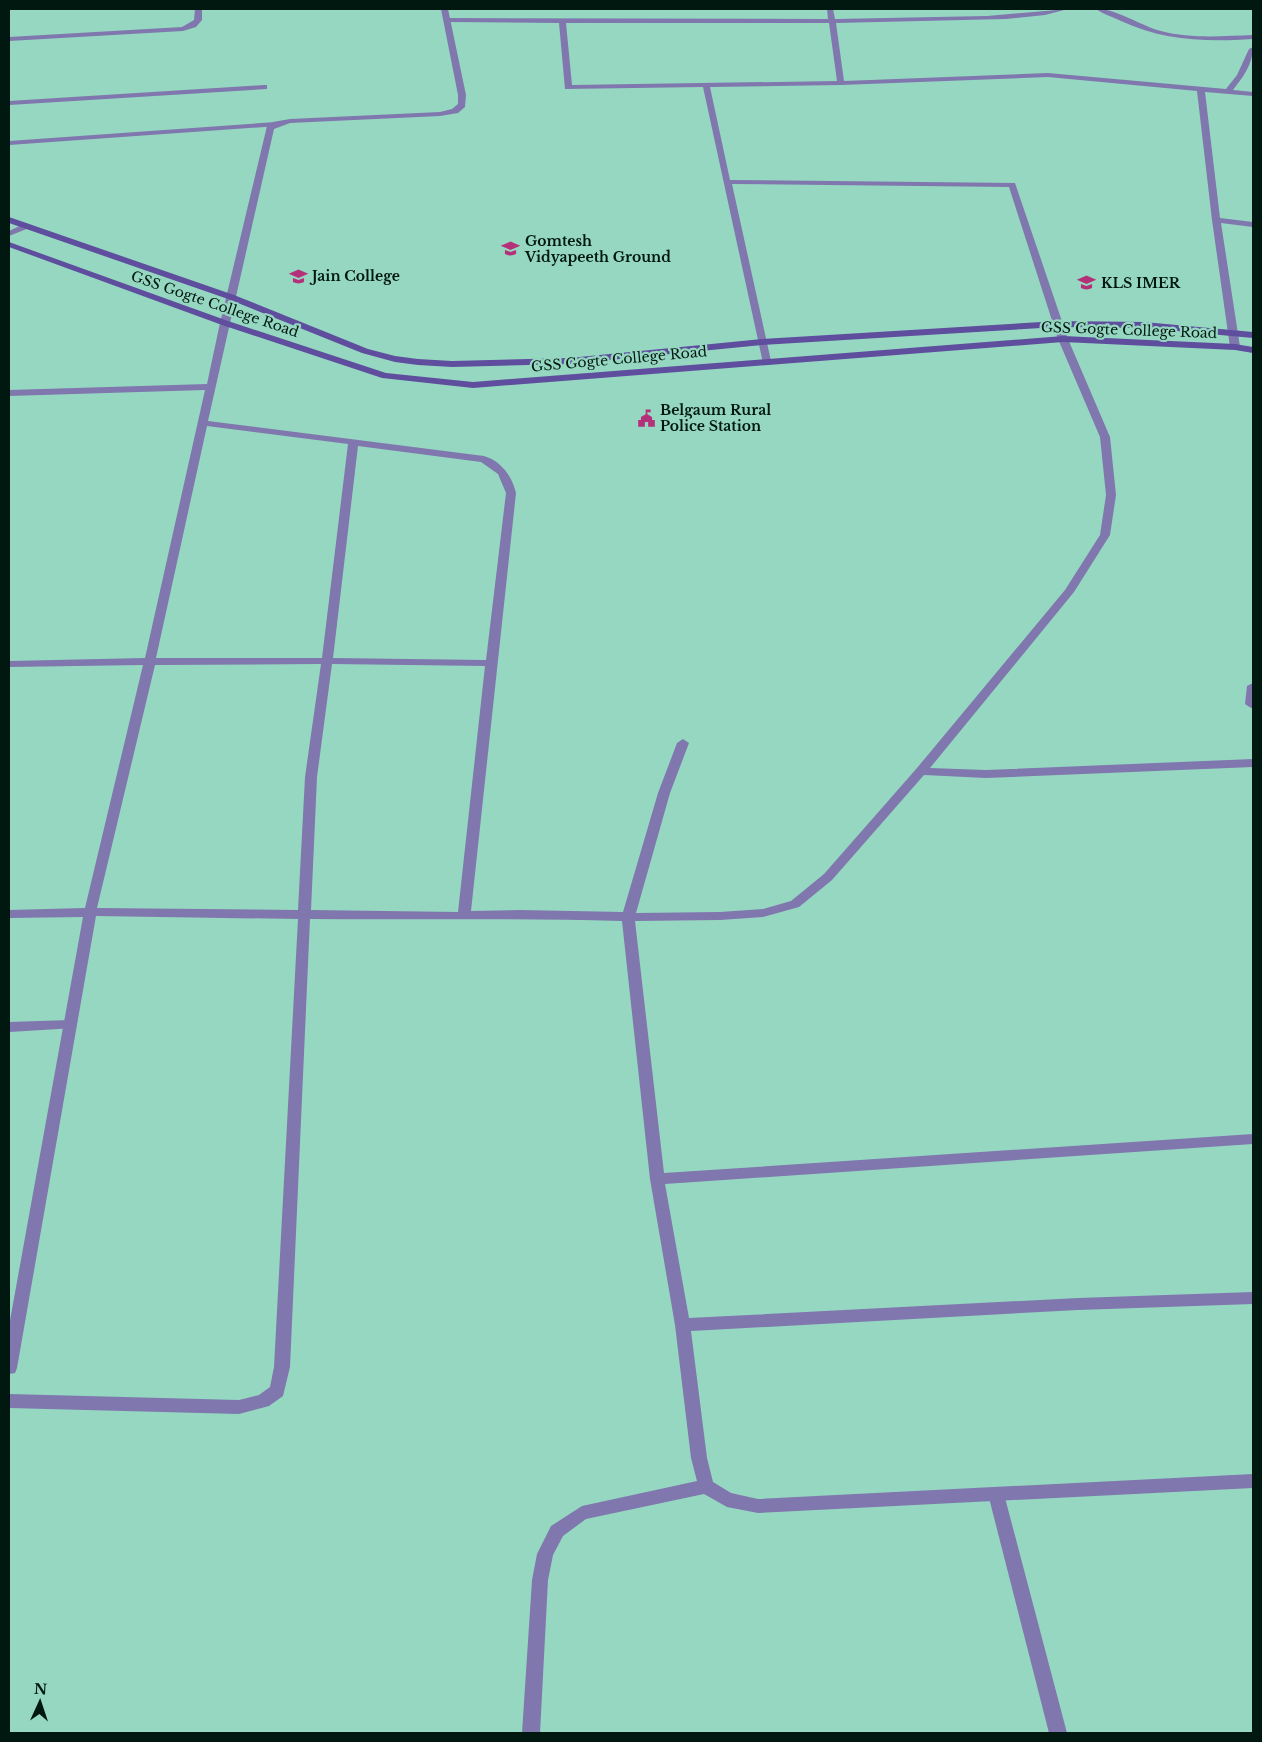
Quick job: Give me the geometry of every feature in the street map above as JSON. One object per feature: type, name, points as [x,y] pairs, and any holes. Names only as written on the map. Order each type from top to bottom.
[{"type":"main road","points":[[9,220],[231,297],[365,351],[394,359],[452,364],[569,361],[762,342],[1058,324],[1144,325],[1253,335]]},
{"type":"main road","name":"GSS Gogte College Road","points":[[9,244],[225,323],[385,376],[473,385],[766,361],[1063,340],[1253,350]]},
{"type":"main road","points":[[515,362],[518,381]]},
{"type":"street","points":[[9,39],[182,29],[193,25],[198,20],[198,9]]},
{"type":"street","points":[[9,142],[276,124],[290,121],[440,114],[455,111],[462,105],[462,95],[444,9]]},
{"type":"street","points":[[830,9],[842,83]]},
{"type":"street","points":[[447,20],[831,21],[995,17],[1030,15],[1064,9]]},
{"type":"street","points":[[1100,9],[1167,35],[1216,38],[1253,37]]},
{"type":"street","points":[[562,21],[568,88],[842,83],[1048,75],[1253,94]]},
{"type":"street","points":[[1228,92],[1241,75],[1253,49]]},
{"type":"street","points":[[706,86],[766,361]]},
{"type":"street","points":[[9,103],[264,87]]},
{"type":"street","points":[[1201,89],[1216,220],[1235,348]]},
{"type":"street","points":[[9,1368],[90,912],[150,661],[270,128],[276,124]]},
{"type":"street","points":[[9,914],[90,912],[464,916],[520,914],[628,917],[720,916],[763,913],[795,904],[828,877],[921,771],[1069,592],[1105,535],[1111,495],[1104,437],[1063,340],[1012,185],[728,182]]},
{"type":"street","points":[[1216,220],[1253,224]]},
{"type":"street","points":[[9,234],[26,226]]},
{"type":"street","points":[[9,393],[211,387]]},
{"type":"street","points":[[203,423],[484,459],[502,470],[510,482],[511,493],[464,916]]},
{"type":"street","points":[[9,1401],[239,1407],[263,1401],[277,1391],[282,1367],[311,777],[328,660],[337,568],[353,443]]},
{"type":"street","points":[[9,664],[328,660],[491,663]]},
{"type":"street","points":[[1251,704],[1253,686]]},
{"type":"street","points":[[683,743],[664,793],[628,917],[657,1180],[682,1325],[699,1458],[706,1486],[727,1500],[758,1506],[1253,1480]]},
{"type":"street","points":[[921,771],[986,774],[1253,763]]},
{"type":"street","points":[[9,1027],[70,1024]]},
{"type":"street","points":[[657,1180],[1253,1139]]},
{"type":"street","points":[[682,1325],[1078,1304],[1253,1298]]},
{"type":"street","points":[[531,1733],[540,1580],[545,1554],[557,1532],[582,1513],[706,1486]]},
{"type":"street","points":[[996,1494],[1058,1733]]},
{"type":"place","name":"Gomtesh Vidyapeeth Ground","points":[[511,249]]},
{"type":"place","name":"Jain College","points":[[298,276]]},
{"type":"place","name":"KLS IMER","points":[[1087,283]]},
{"type":"place","name":"Belgaum Rural Police Station","points":[[646,418]]}]
